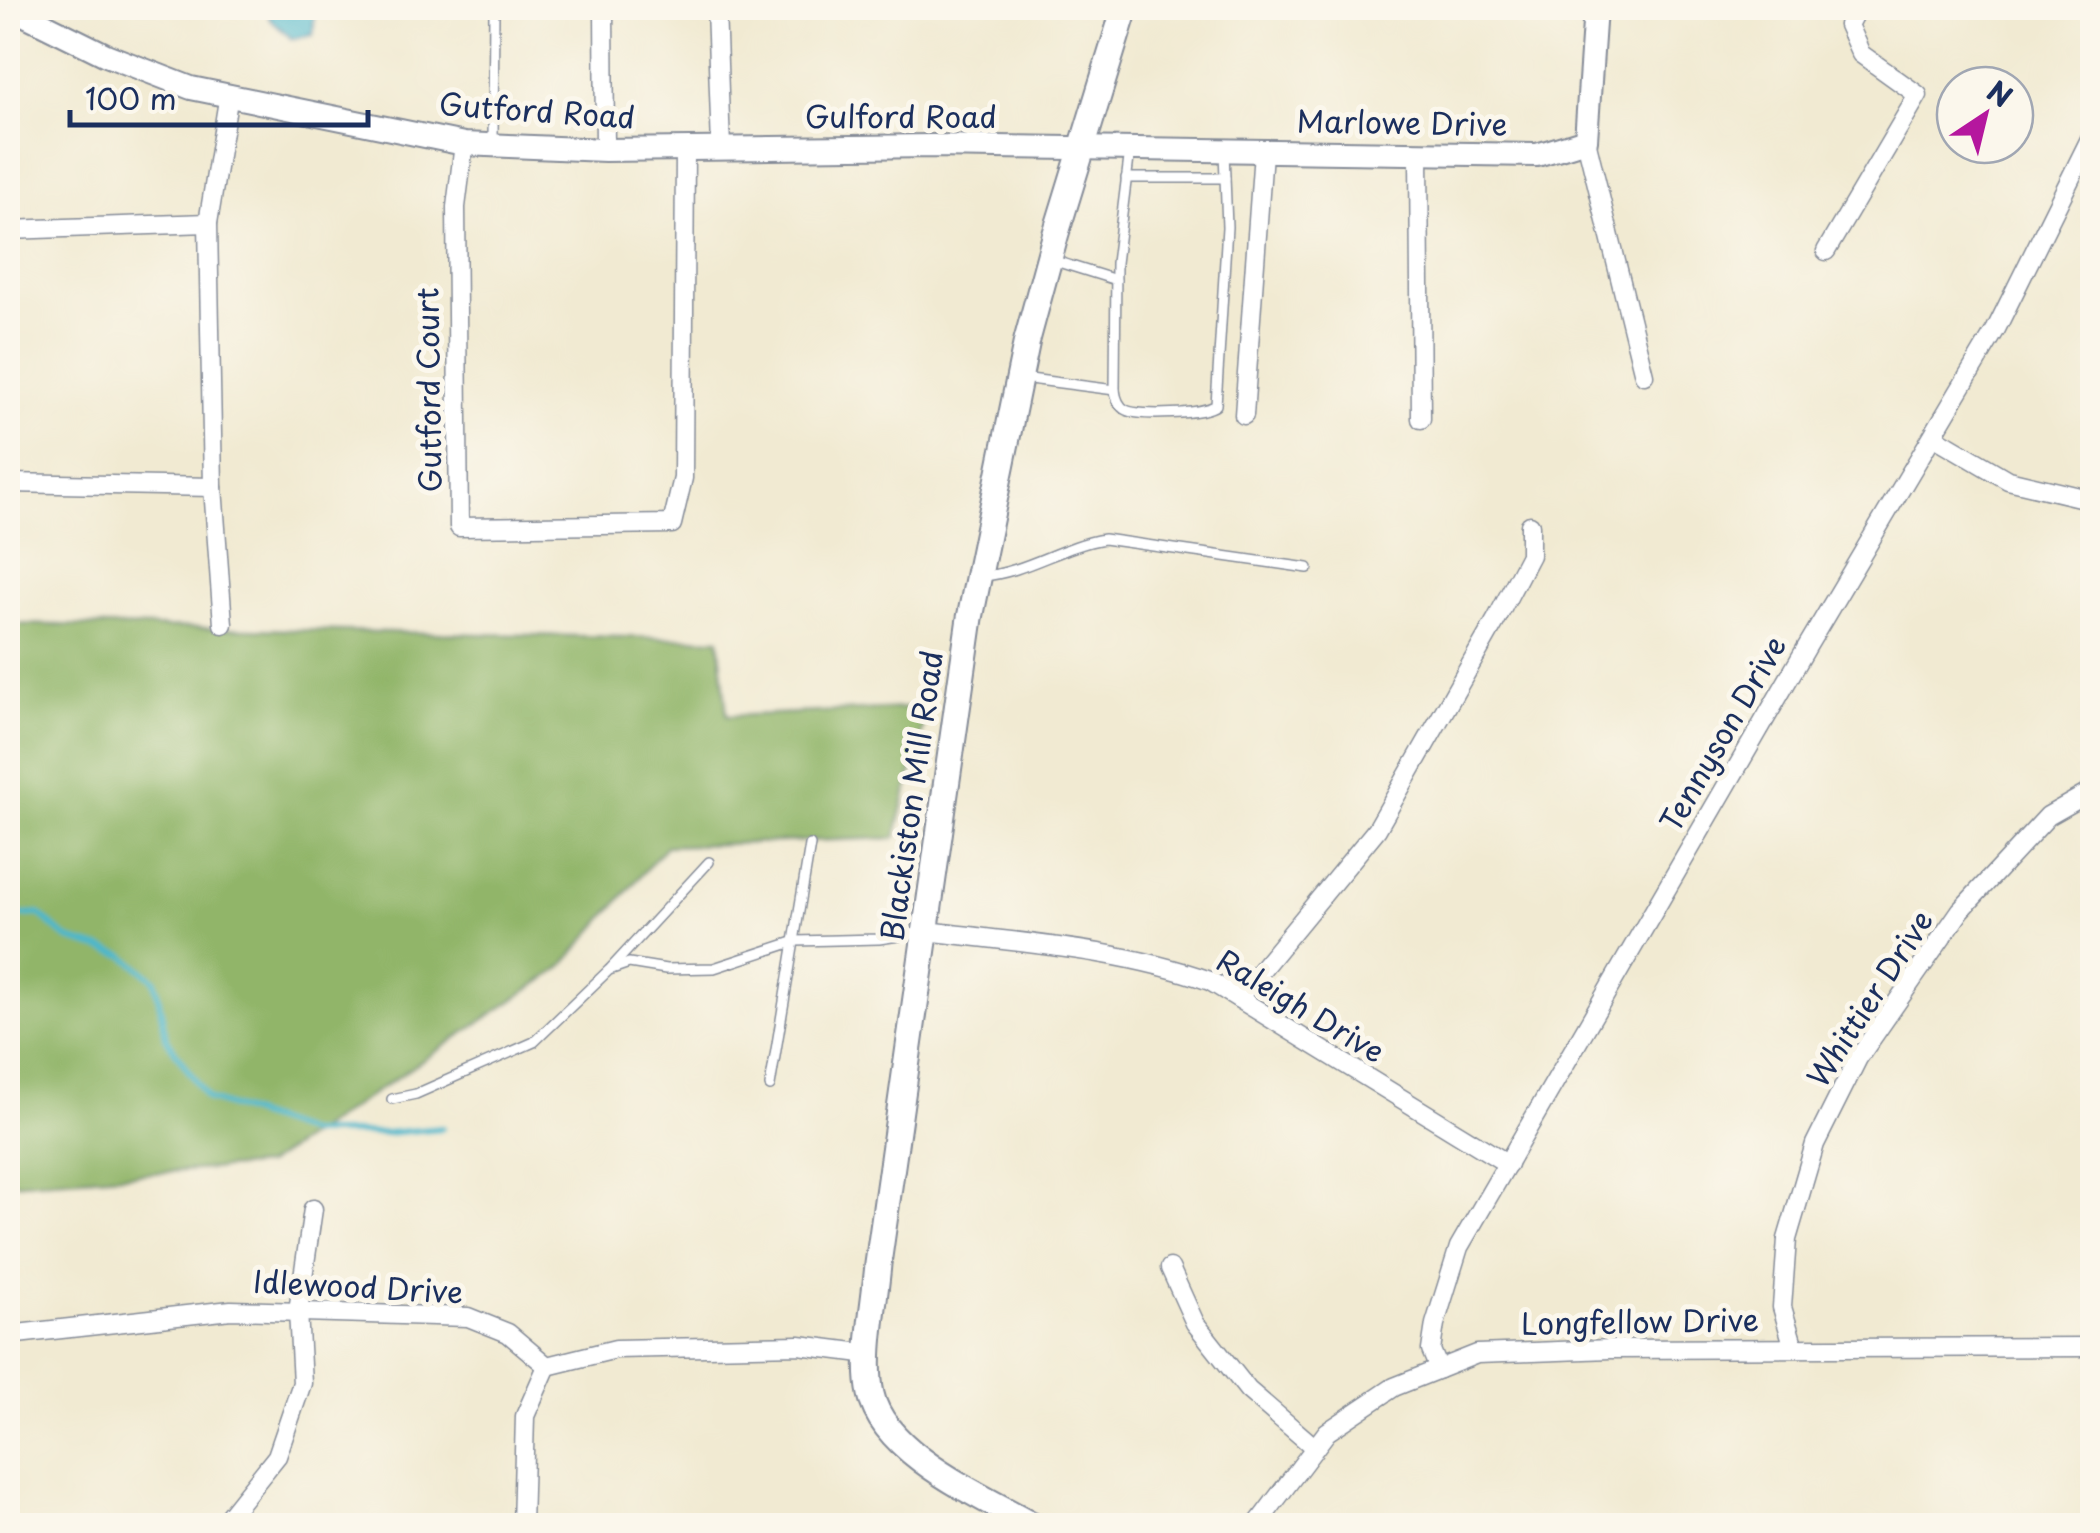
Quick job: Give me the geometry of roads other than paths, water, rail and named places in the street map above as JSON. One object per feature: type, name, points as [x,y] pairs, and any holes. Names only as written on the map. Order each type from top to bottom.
[{"type":"main road","name":"Blackiston Mill Road","points":[[1034,1526],[898,1441],[870,1394],[870,1354],[878,1264],[967,638],[1020,378],[1049,260],[1125,8]]},
{"type":"street","name":"Gutford Road","points":[[11,8],[106,55],[190,88],[464,144],[606,150],[721,148]]},
{"type":"street","points":[[604,8],[606,150]]},
{"type":"street","points":[[716,8],[721,148]]},
{"type":"street","points":[[1595,8],[1586,140],[1644,376]]},
{"type":"street","points":[[1826,251],[1918,96],[1861,54],[1848,25],[1856,8]]},
{"type":"street","points":[[223,624],[213,487],[208,222],[229,94]]},
{"type":"street","name":"Tennyson Drive","points":[[1440,1369],[1431,1350],[1434,1324],[1459,1248],[1996,329],[2092,135]]},
{"type":"street","name":"Marlowe Drive","points":[[1082,150],[1537,155],[1586,140]]},
{"type":"street","name":"Gutford Court","points":[[464,144],[456,207],[459,528],[672,524],[683,478],[685,148]]},
{"type":"street","name":"Gulford Road","points":[[721,148],[933,146],[1082,150]]},
{"type":"street","points":[[1244,415],[1263,152]]},
{"type":"street","points":[[1418,154],[1422,419]]},
{"type":"street","points":[[8,230],[208,222]]},
{"type":"street","points":[[1932,436],[2008,480],[2092,500]]},
{"type":"street","points":[[8,483],[213,487]]},
{"type":"street","points":[[1238,998],[1377,828],[1530,556],[1530,525]]},
{"type":"street","name":"Whittier Drive","points":[[1794,1348],[1782,1306],[1787,1239],[1815,1144],[1858,1058],[1962,910],[2048,816],[2092,791]]},
{"type":"street","name":"Raleigh Drive","points":[[927,931],[1099,953],[1172,968],[1210,981],[1508,1164]]},
{"type":"street","points":[[221,1526],[277,1456],[302,1383],[298,1311],[314,1209]]},
{"type":"street","points":[[1170,1268],[1195,1323],[1238,1377],[1314,1448]]},
{"type":"street","name":"Idlewood Drive","points":[[8,1336],[231,1310],[468,1317],[508,1332],[547,1366]]},
{"type":"street","points":[[522,1526],[525,1416],[547,1366],[616,1349],[799,1345],[870,1354]]},
{"type":"street","name":"Longfellow Drive","points":[[1256,1526],[1327,1432],[1394,1388],[1477,1354],[2092,1347]]},
{"type":"lane","points":[[493,145],[494,8]]},
{"type":"lane","points":[[1130,150],[1116,280],[1115,390],[1117,401],[1131,412],[1204,412],[1216,405],[1227,227],[1224,152]]},
{"type":"lane","points":[[1126,178],[1225,178]]},
{"type":"lane","points":[[1049,260],[1116,280]]},
{"type":"lane","points":[[1020,378],[1115,390]]},
{"type":"lane","points":[[979,576],[999,575],[1083,542],[1104,539],[1308,568]]},
{"type":"lane","points":[[770,1086],[810,845]]},
{"type":"lane","points":[[392,1099],[416,1094],[534,1042],[609,970],[709,862]]},
{"type":"lane","points":[[609,970],[629,963],[666,969],[714,968],[796,940],[879,939],[927,931]]},
{"type":"water","points":[[270,8],[315,8],[313,35],[292,39],[269,18]]},
{"type":"waterway","points":[[8,916],[39,914],[68,939],[123,955],[155,980],[166,1038],[208,1099],[308,1133],[442,1128]]}]
